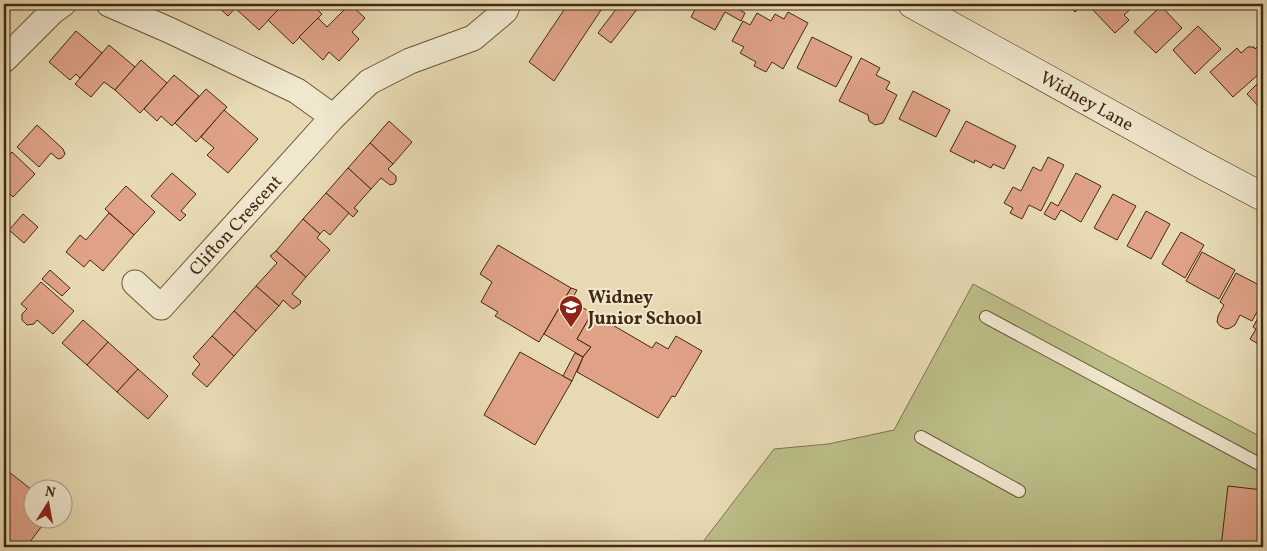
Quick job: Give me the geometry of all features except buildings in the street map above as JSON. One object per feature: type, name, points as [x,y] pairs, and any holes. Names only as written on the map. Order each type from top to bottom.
[{"type":"street","points":[[4,60],[52,11],[63,4]]},
{"type":"street","points":[[110,4],[298,91],[333,117]]},
{"type":"street","name":"Clifton Crescent","points":[[135,283],[161,307],[333,117],[369,82],[410,61],[473,38],[505,11],[508,4]]},
{"type":"street","name":"Widney Lane","points":[[912,4],[1190,158],[1263,196]]},
{"type":"lane","points":[[986,317],[1263,466]]},
{"type":"lane","points":[[921,437],[1019,491]]},
{"type":"green space","points":[[973,284],[1263,438],[1263,547],[699,547],[774,449],[828,444],[894,430]]},
{"type":"place","name":"Widney Junior School","points":[[571,328]]}]
